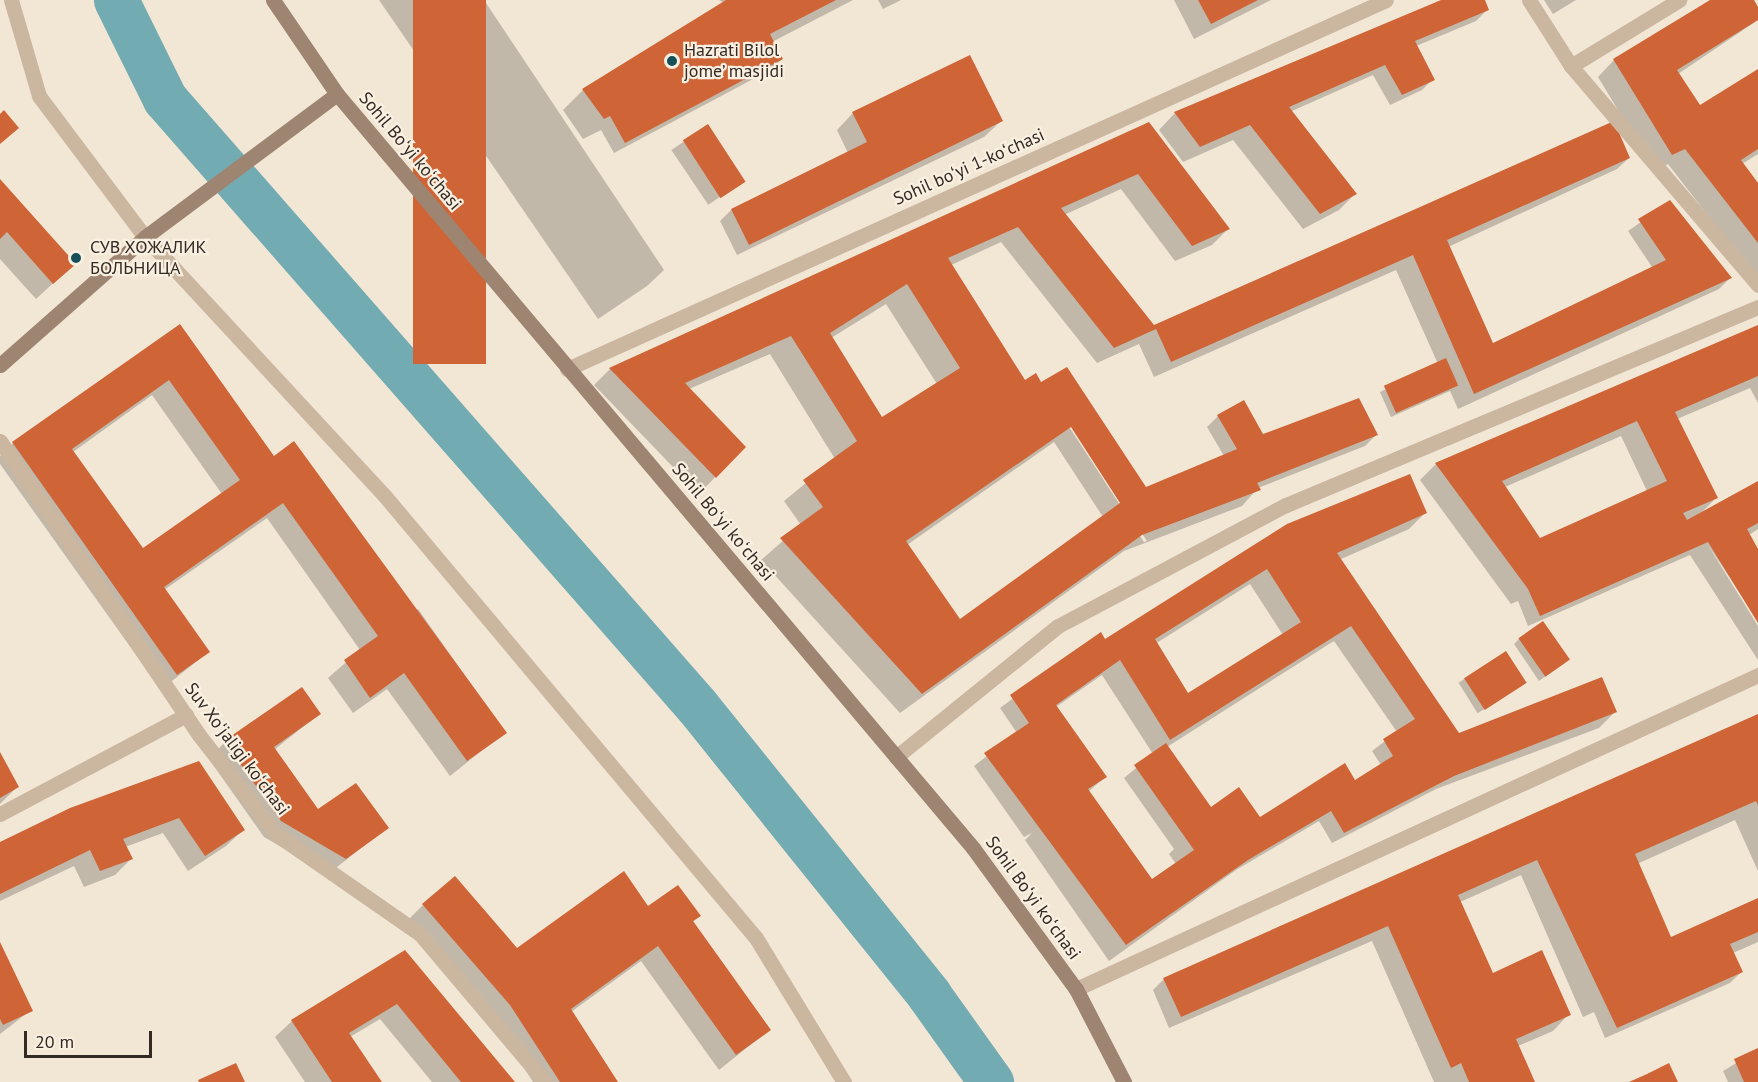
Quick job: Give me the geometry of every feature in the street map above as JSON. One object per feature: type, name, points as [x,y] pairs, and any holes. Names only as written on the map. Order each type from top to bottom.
[{"type":"main road","name":"Sohil Boʻyi koʻchasi","points":[[273,0],[337,94],[973,848],[1076,989],[1124,1082]]},
{"type":"main road","points":[[0,365],[145,237],[337,94]]},
{"type":"street","points":[[11,0],[39,96],[145,237],[384,495],[756,938],[844,1082]]},
{"type":"street","name":"Sohil boʻyi 1-koʻchasi","points":[[567,369],[1386,0]]},
{"type":"street","points":[[1529,0],[1570,66],[1758,285]]},
{"type":"street","points":[[1570,66],[1679,0]]},
{"type":"street","points":[[896,757],[1058,626],[1286,505],[1758,308]]},
{"type":"street","name":"Suv Xoʻjaligi koʻchasi","points":[[0,441],[186,715],[276,834],[420,934],[545,1082]]},
{"type":"street","points":[[1076,989],[1758,675]]},
{"type":"street","points":[[0,814],[186,715]]},
{"type":"building","points":[[413,0],[486,0],[486,364],[413,364]]},
{"type":"building","name":"Hazrati Bilol jome’ masjidi","points":[[726,0],[836,0],[770,34],[783,59],[625,143],[610,116],[604,119],[582,89]]},
{"type":"building","points":[[1198,0],[1258,0],[1211,24]]},
{"type":"building","points":[[1441,0],[1485,0],[1489,10],[1415,41],[1435,80],[1402,95],[1385,65],[1289,107],[1357,194],[1320,214],[1250,125],[1200,147],[1174,112]]},
{"type":"building","points":[[1710,0],[1754,0],[1758,7],[1758,20],[1677,70],[1700,105],[1758,69],[1758,149],[1741,160],[1758,183],[1758,243],[1685,149],[1672,155],[1613,59]]},
{"type":"building","points":[[970,55],[1003,121],[749,245],[731,209],[867,142],[852,112]]},
{"type":"building","points":[[4,110],[19,128],[0,144],[0,114]]},
{"type":"building","points":[[1614,121],[1630,158],[1447,240],[1493,343],[1666,260],[1638,219],[1670,200],[1732,278],[1474,394],[1413,255],[1171,362],[1156,329],[1114,348],[1018,227],[948,258],[1025,380],[1036,373],[1041,382],[1067,367],[1146,487],[1237,449],[1217,415],[1244,400],[1263,434],[1359,398],[1378,435],[1257,483],[1261,490],[1142,535],[922,694],[780,538],[823,507],[803,480],[857,441],[791,336],[685,383],[746,447],[716,478],[609,368],[1149,122],[1230,229],[1192,246],[1138,174],[1061,208],[1154,325]],"holes":[[[907,284],[960,368],[882,417],[830,333]],[[1071,427],[1120,503],[960,619],[906,541]]]},
{"type":"building","points":[[708,124],[746,182],[720,198],[683,140]]},
{"type":"building","points":[[0,179],[76,264],[53,284],[7,232],[0,239]]},
{"type":"building","points":[[180,324],[274,456],[294,441],[507,733],[467,761],[404,673],[370,698],[344,660],[378,636],[283,503],[164,587],[210,652],[177,675],[12,442]],"holes":[[[169,380],[240,480],[143,548],[72,449]]]},
{"type":"building","points":[[1758,325],[1758,376],[1675,412],[1718,498],[1683,513],[1687,520],[1758,481],[1758,523],[1747,529],[1758,549],[1758,623],[1708,542],[1540,616],[1528,589],[1435,463]],"holes":[[[1637,421],[1667,481],[1540,538],[1502,481]]]},
{"type":"building","points":[[1446,358],[1458,385],[1396,413],[1384,386]]},
{"type":"building","points":[[1410,474],[1427,513],[1337,553],[1459,733],[1602,677],[1617,712],[1454,776],[1344,833],[1331,811],[1248,860],[1126,945],[984,753],[1029,723],[1010,695],[1101,632],[1105,639],[1287,524]],"holes":[[[1267,569],[1301,622],[1188,693],[1155,639]],[[1351,626],[1415,719],[1383,739],[1393,756],[1355,780],[1345,763],[1260,817],[1239,787],[1211,807],[1166,743],[1134,765],[1194,850],[1152,879],[1088,789],[1107,777],[1056,705],[1120,660],[1170,740]]]},
{"type":"building","points":[[1543,621],[1570,660],[1545,677],[1518,638]]},
{"type":"building","points":[[1506,651],[1527,683],[1485,710],[1464,678]]},
{"type":"building","points":[[302,687],[321,714],[274,747],[318,809],[356,783],[389,828],[346,859],[281,821],[224,741]]},
{"type":"building","points":[[1758,714],[1758,805],[1756,801],[1635,854],[1671,937],[1758,898],[1758,932],[1730,944],[1743,972],[1617,1028],[1537,860],[1458,895],[1493,973],[1542,950],[1571,1015],[1516,1039],[1535,1082],[1469,1082],[1461,1063],[1451,1068],[1388,926],[1181,1017],[1163,978]]},
{"type":"building","points":[[0,752],[19,787],[0,798]]},
{"type":"building","points":[[199,761],[245,830],[205,856],[179,818],[123,839],[133,859],[100,871],[90,850],[0,894],[0,842],[70,808]]},
{"type":"building","points":[[624,871],[648,906],[678,885],[701,916],[693,921],[771,1030],[736,1055],[658,946],[571,1009],[618,1082],[560,1082],[510,1005],[422,904],[455,876],[517,948]]},
{"type":"building","points":[[0,942],[33,1011],[3,1025],[0,1019]]},
{"type":"building","points":[[405,950],[515,1082],[461,1082],[397,1004],[349,1033],[382,1082],[332,1082],[291,1020]]},
{"type":"building","points":[[1758,1048],[1758,1082],[1744,1082],[1734,1059]]},
{"type":"building","points":[[236,1063],[245,1082],[199,1082],[198,1080]]},
{"type":"building","points":[[1669,1063],[1678,1082],[1629,1082],[1647,1074]]},
{"type":"waterway","points":[[116,0],[165,99],[697,706],[929,995],[991,1082]]},
{"type":"place","name":"Hazrati Bilol jome’ masjidi","points":[[672,61]]},
{"type":"place","name":"СУВ ХОЖАЛИК БОЛЬНИЦА","points":[[76,258]]}]
